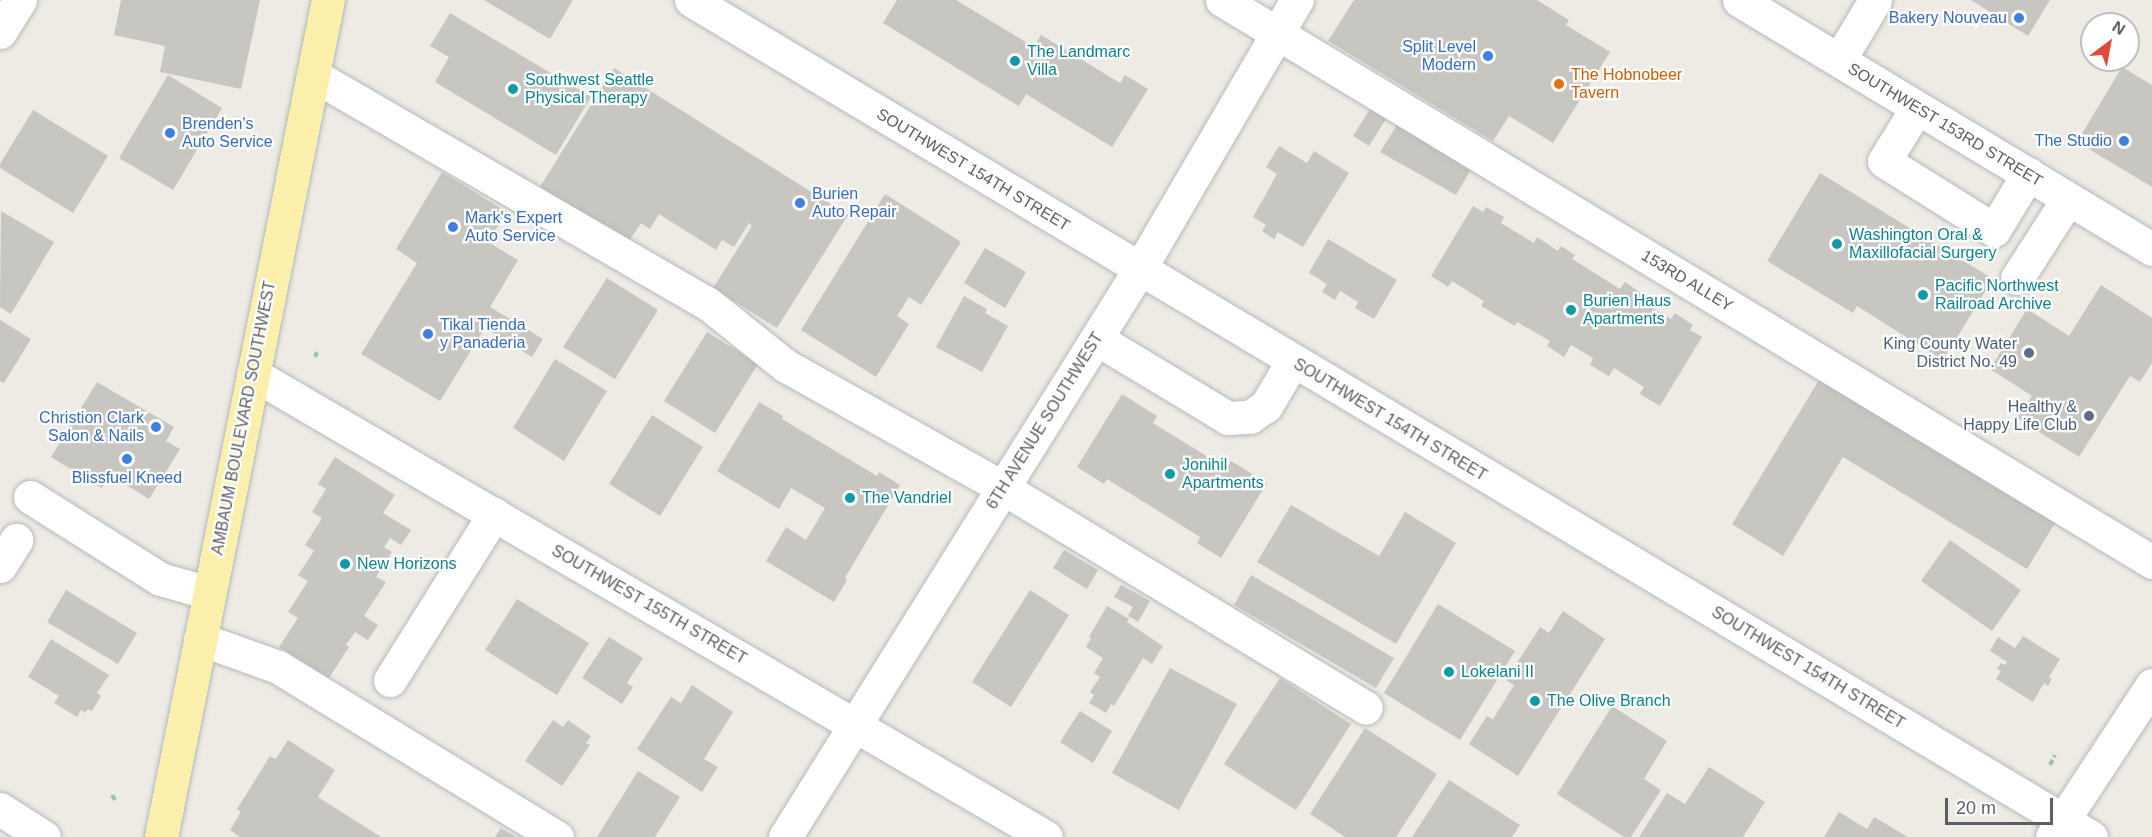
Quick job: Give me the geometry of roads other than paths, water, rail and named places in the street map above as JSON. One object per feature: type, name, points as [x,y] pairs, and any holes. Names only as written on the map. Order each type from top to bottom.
[{"type":"main road","name":"AMBAUM BOULEVARD SOUTHWEST","points":[[161,837],[328,0]]},
{"type":"street","points":[[0,32],[20,0]]},
{"type":"street","name":"SOUTHWEST 154TH STREET","points":[[691,0],[1292,362],[2057,829],[2091,837]]},
{"type":"street","name":"153RD ALLEY","points":[[1222,0],[2152,562]]},
{"type":"street","name":"6TH AVENUE SOUTHWEST","points":[[785,837],[1097,339],[1297,0]]},
{"type":"street","name":"SOUTHWEST 153RD STREET","points":[[1739,0],[1780,10],[1839,60],[2152,249]]},
{"type":"street","points":[[1839,60],[1875,0]]},
{"type":"street","points":[[313,75],[707,303],[786,366],[1003,488],[1366,708]]},
{"type":"street","points":[[1917,108],[1884,161],[1994,230],[2028,174]]},
{"type":"street","points":[[2017,278],[2068,199]]},
{"type":"street","points":[[1097,339],[1228,418],[1250,417],[1266,406],[1292,362]]},
{"type":"street","name":"SOUTHWEST 155TH STREET","points":[[253,374],[1046,837]]},
{"type":"street","points":[[30,497],[159,579],[209,593]]},
{"type":"street","points":[[390,680],[494,514]]},
{"type":"street","points":[[200,639],[278,667],[556,837]]},
{"type":"street","points":[[2057,829],[2152,686]]},
{"type":"street","points":[[0,809],[44,837]]},
{"type":"place","name":"Bakery Nouveau","points":[[2019,18]]},
{"type":"place","name":"Split Level Modern","points":[[1488,56]]},
{"type":"place","name":"The Landmarc Villa","points":[[1015,61]]},
{"type":"place","name":"The Hobnobeer Tavern","points":[[1559,84]]},
{"type":"place","name":"Southwest Seattle Physical Therapy","points":[[513,89]]},
{"type":"place","name":"Brenden's Auto Service","points":[[170,133]]},
{"type":"place","name":"The Studio","points":[[2124,141]]},
{"type":"place","name":"Burien Auto Repair","points":[[800,203]]},
{"type":"place","name":"Mark's Expert Auto Service","points":[[453,227]]},
{"type":"place","name":"Washington Oral & Maxillofacial Surgery","points":[[1837,244]]},
{"type":"place","name":"Pacific Northwest Railroad Archive","points":[[1923,295]]},
{"type":"place","name":"Burien Haus Apartments","points":[[1571,310]]},
{"type":"place","name":"Tikal Tienda y Panaderia","points":[[428,334]]},
{"type":"place","name":"King County Water District No. 49","points":[[2029,353]]},
{"type":"place","name":"Healthy & Happy Life Club","points":[[2089,416]]},
{"type":"place","name":"Christion Clark Salon & Nails","points":[[156,427]]},
{"type":"place","name":"Blissfuel Kneed","points":[[127,459]]},
{"type":"place","name":"Jonihil Apartments","points":[[1170,474]]},
{"type":"place","name":"The Vandriel","points":[[850,498]]},
{"type":"place","name":"New Horizons","points":[[345,564]]},
{"type":"place","name":"Lokelani II","points":[[1449,672]]},
{"type":"place","name":"The Olive Branch","points":[[1535,701]]}]
